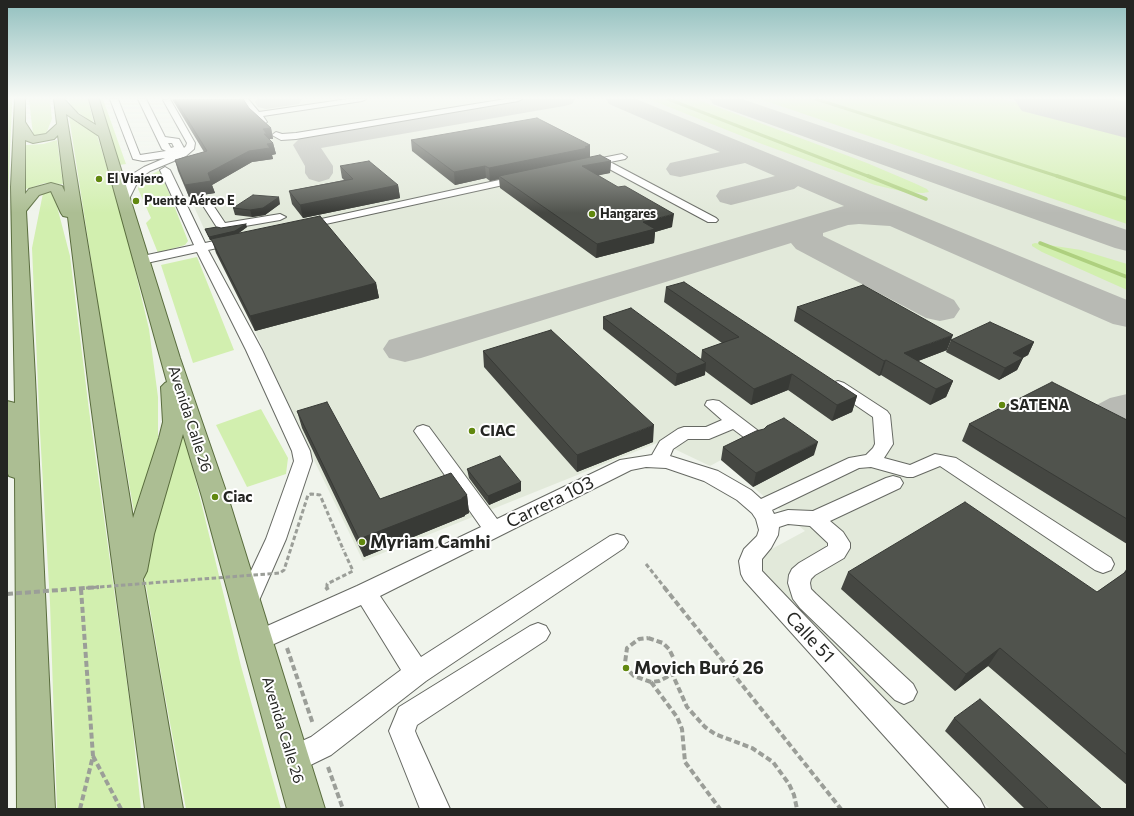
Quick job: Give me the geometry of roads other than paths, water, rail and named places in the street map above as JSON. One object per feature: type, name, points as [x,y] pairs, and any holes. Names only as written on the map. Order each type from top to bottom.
[{"type":"main road","points":[[20,137],[18,187],[36,809]]},
{"type":"main road","points":[[28,137],[33,140],[50,137]]},
{"type":"main road","points":[[65,137],[77,233],[164,809]]},
{"type":"main road","name":"Avenida Calle 26","points":[[104,137],[142,260],[170,358],[215,497],[246,605],[269,636],[292,760],[306,809]]},
{"type":"main road","points":[[19,210],[34,192],[47,188],[55,188],[58,191],[77,233]]},
{"type":"main road","points":[[131,588],[141,534],[171,438],[173,427],[170,358]]},
{"type":"main road","points":[[7,408],[8,428],[28,508]]},
{"type":"street","points":[[128,137],[135,156],[140,158],[155,157],[172,152],[179,148]]},
{"type":"street","points":[[172,159],[177,154],[179,148],[187,137]]},
{"type":"street","points":[[123,201],[131,182],[135,177],[147,169],[188,151],[192,143],[189,137]]},
{"type":"street","points":[[162,139],[176,141],[179,148]]},
{"type":"street","points":[[162,139],[167,150]]},
{"type":"street","points":[[578,166],[622,157]]},
{"type":"street","points":[[165,170],[170,166],[193,159]]},
{"type":"street","points":[[601,161],[712,220]]},
{"type":"street","points":[[165,170],[180,166]]},
{"type":"street","points":[[165,170],[201,248],[254,350],[301,450],[303,461],[300,472],[276,540],[246,605]]},
{"type":"street","points":[[292,228],[532,176]]},
{"type":"street","points":[[207,204],[222,227],[255,227],[280,217]]},
{"type":"street","points":[[142,260],[248,238]]},
{"type":"street","points":[[826,378],[881,415],[884,444],[881,451],[871,461]]},
{"type":"street","points":[[713,405],[755,437]]},
{"type":"street","points":[[658,461],[666,445],[684,433],[709,433],[734,421]]},
{"type":"street","points":[[422,431],[494,529]]},
{"type":"street","points":[[763,516],[856,462],[871,461],[907,471],[916,469],[935,460],[949,462],[1103,564]]},
{"type":"street","name":"Carrera 103","points":[[269,636],[365,593],[627,464],[658,461],[696,470],[711,476],[744,494],[763,516]]},
{"type":"street","points":[[763,516],[815,519],[893,483]]},
{"type":"street","name":"Calle 51","points":[[763,516],[768,535],[752,555],[750,561],[752,574],[970,809]]},
{"type":"street","points":[[815,519],[836,538],[840,548],[800,575],[798,583],[801,592],[808,601],[904,692]]},
{"type":"street","points":[[292,760],[321,746],[417,673],[617,542]]},
{"type":"street","points":[[365,593],[417,673]]},
{"type":"street","points":[[435,809],[404,738],[402,731],[408,716],[538,634]]},
{"type":"waterway","points":[[767,137],[870,177]]},
{"type":"waterway","points":[[935,137],[1060,177]]},
{"type":"waterway","points":[[868,176],[926,199]]},
{"type":"waterway","points":[[1057,176],[1127,199]]},
{"type":"waterway","points":[[1040,243],[1127,277]]},
{"type":"place","name":"El Viajero","points":[[99,179]]},
{"type":"place","name":"Puente Aéreo E","points":[[136,201]]},
{"type":"place","name":"Hangares","points":[[592,214]]},
{"type":"place","name":"SATENA","points":[[1002,405]]},
{"type":"place","name":"CIAC","points":[[472,431]]},
{"type":"place","name":"Ciac","points":[[215,497]]},
{"type":"place","name":"Myriam Camhi","points":[[362,542]]},
{"type":"place","name":"Movich Buró 26","points":[[626,668]]}]
